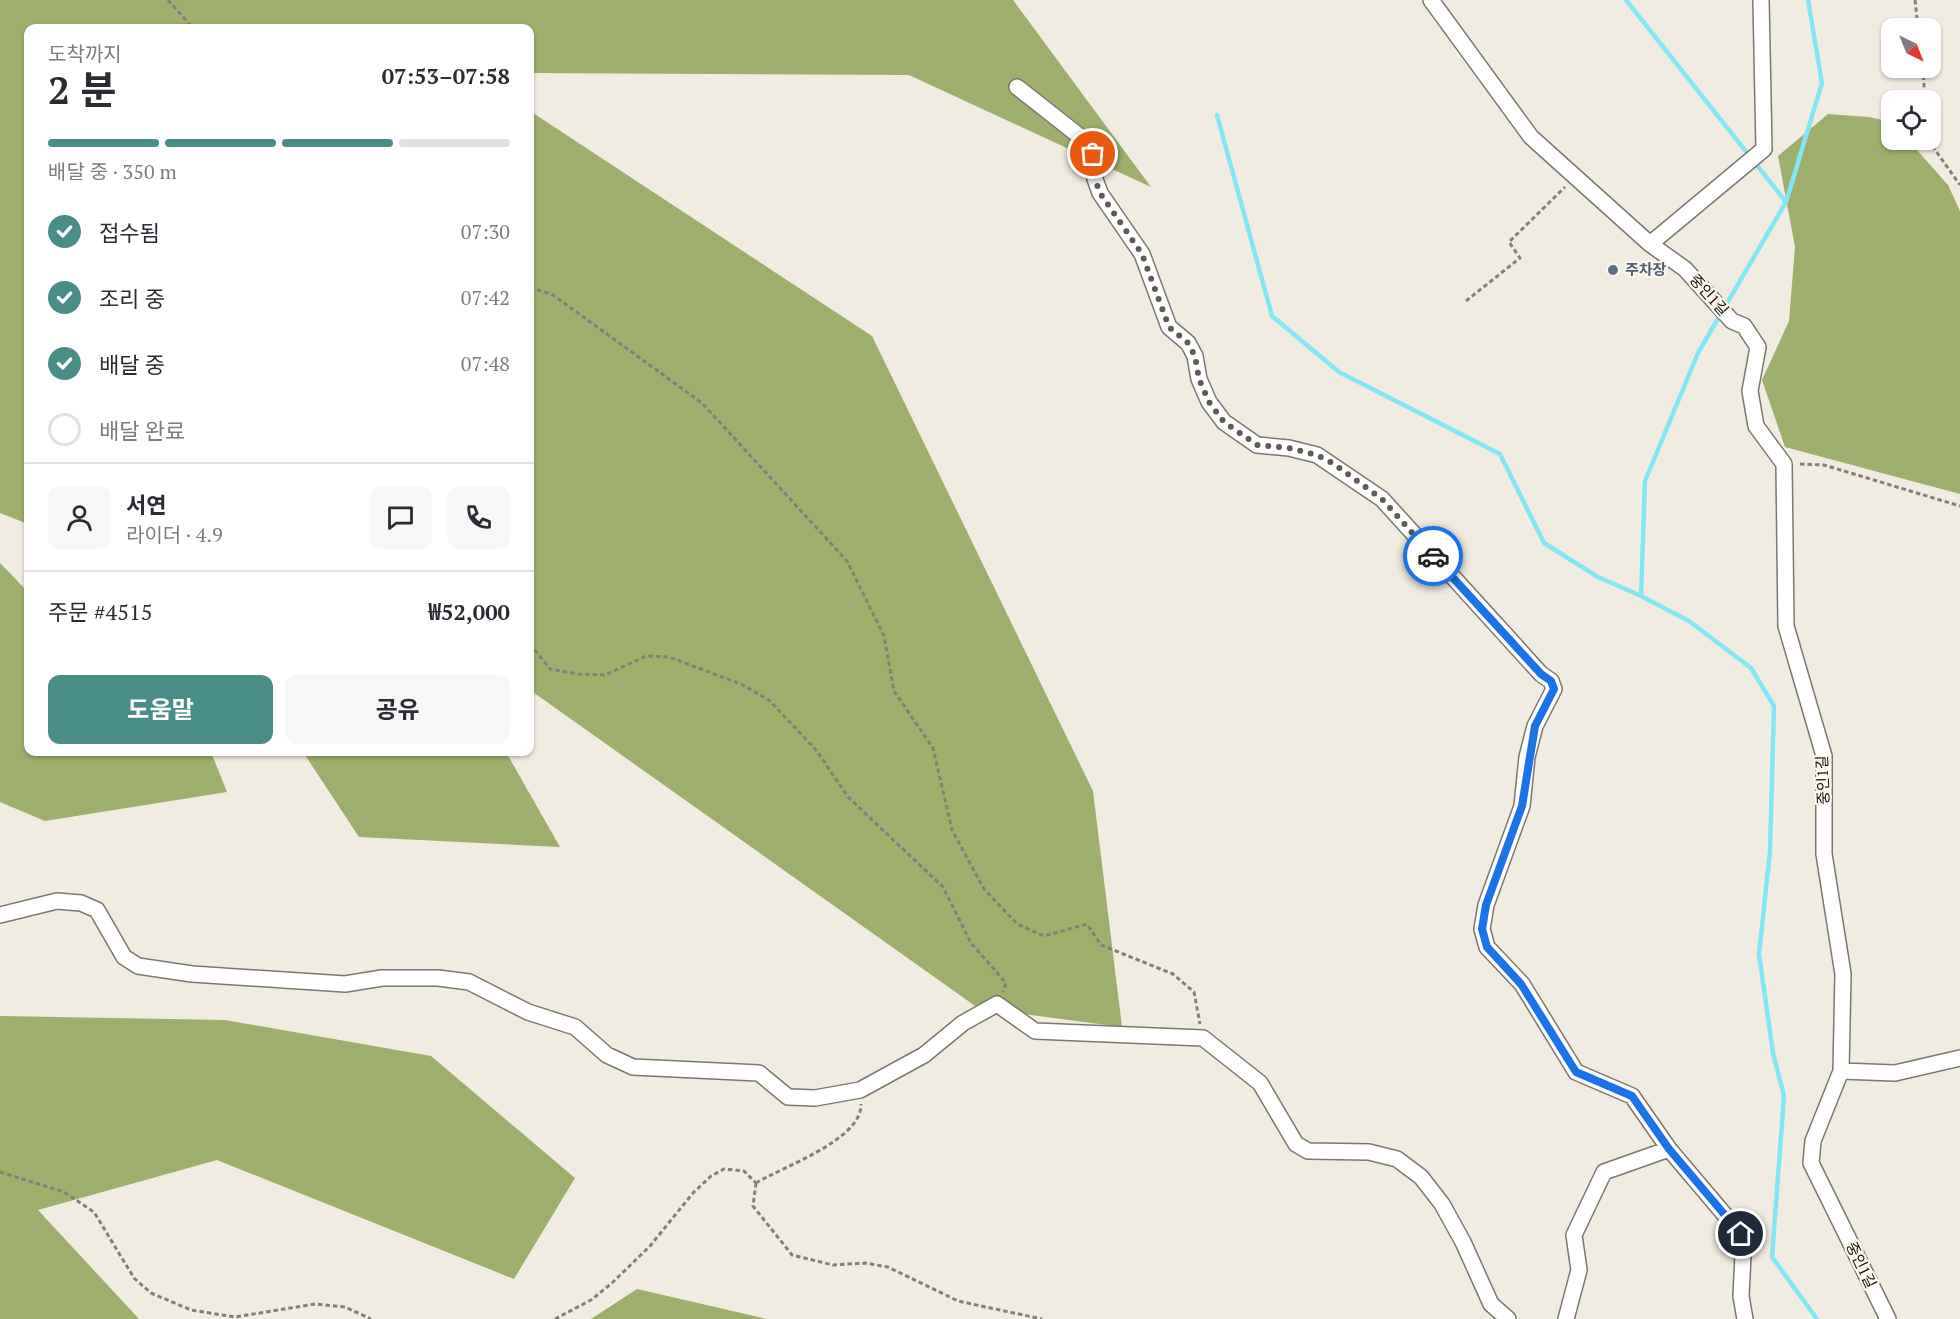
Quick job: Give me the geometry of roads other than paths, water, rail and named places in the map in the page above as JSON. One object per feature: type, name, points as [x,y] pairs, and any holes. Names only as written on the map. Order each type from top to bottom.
[{"type":"street","name":"중인1길","points":[[1431,0],[1531,137],[1650,244],[1685,269],[1732,321],[1744,326],[1758,347],[1750,391],[1756,426],[1784,464],[1786,626],[1824,756],[1824,854],[1843,974],[1841,1071],[1813,1141],[1811,1163],[1888,1319]]},
{"type":"street","points":[[1650,244],[1764,149],[1761,0]]},
{"type":"street","points":[[1017,87],[1078,135],[1093,154],[1095,179],[1100,193],[1142,254],[1169,327],[1188,343],[1195,356],[1202,387],[1209,402],[1224,422],[1257,445],[1289,448],[1317,455],[1382,499],[1541,674],[1551,681],[1554,689],[1535,726],[1531,740],[1522,806],[1486,905],[1482,929],[1487,947],[1521,984],[1576,1072],[1632,1096],[1669,1149],[1741,1234],[1743,1255],[1741,1296],[1745,1319]]},
{"type":"street","points":[[0,915],[57,901],[81,903],[97,910],[124,957],[138,966],[192,974],[345,984],[382,978],[438,978],[469,982],[528,1012],[574,1027],[607,1055],[633,1067],[759,1073],[788,1096],[815,1098],[860,1090],[924,1055],[963,1023],[998,1004],[1035,1031],[1203,1038],[1260,1083],[1296,1144],[1308,1151],[1370,1152],[1397,1159],[1421,1177],[1442,1204],[1463,1242],[1491,1304],[1508,1319]]},
{"type":"street","points":[[1841,1071],[1895,1073],[1960,1058]]},
{"type":"street","points":[[1566,1319],[1579,1270],[1574,1235],[1604,1172],[1669,1149]]},
{"type":"waterway","points":[[1626,0],[1786,202],[1698,353],[1645,481],[1641,596],[1689,621],[1751,668],[1774,706],[1770,851],[1759,954],[1773,1053],[1784,1096],[1772,1257],[1817,1319]]},
{"type":"waterway","points":[[1786,202],[1822,83],[1808,0]]},
{"type":"waterway","points":[[1217,115],[1272,316],[1339,372],[1500,454],[1544,543],[1598,577],[1641,596]]},
{"type":"place","name":"주차장","points":[[1613,270]]}]
